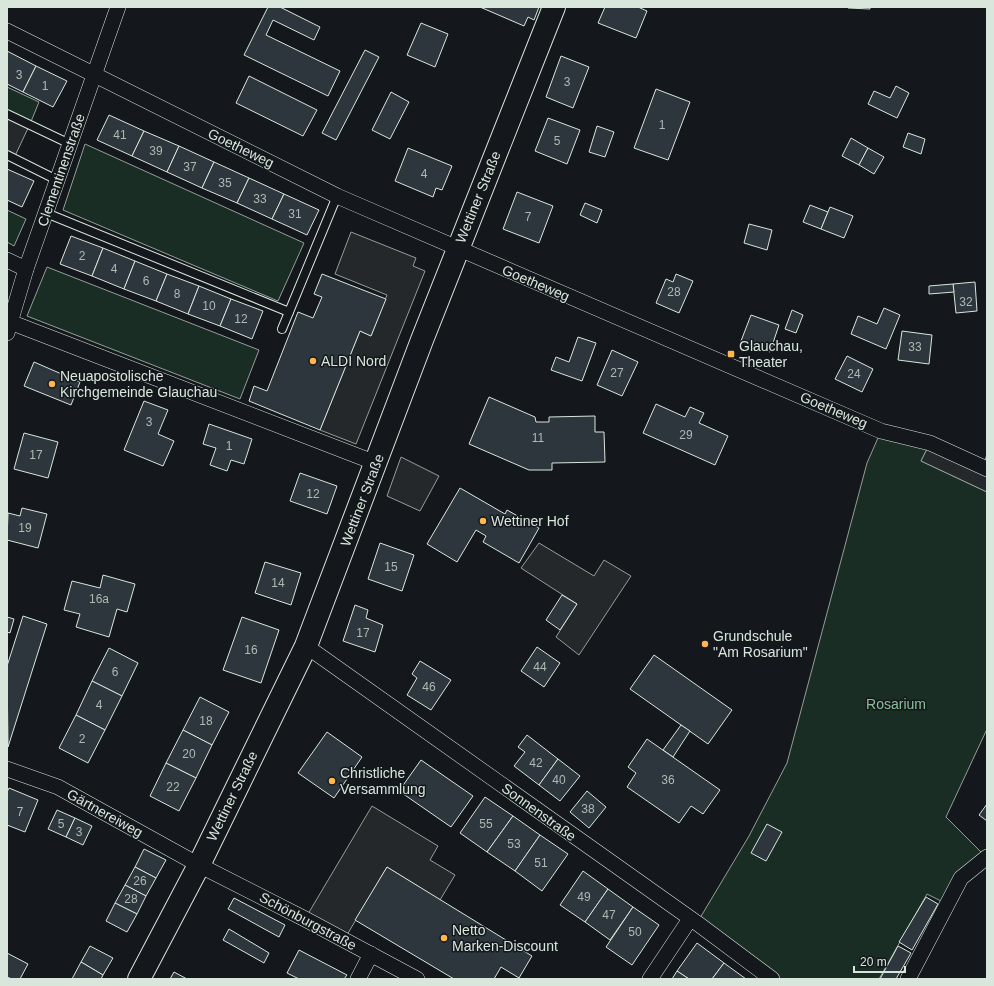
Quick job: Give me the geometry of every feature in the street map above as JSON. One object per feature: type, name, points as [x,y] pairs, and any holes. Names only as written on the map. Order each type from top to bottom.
[{"type":"street","name":"Clementinenstraße","points":[[9,327],[26,268],[118,7]]},
{"type":"street","name":"Wettiner Straße","points":[[139,979],[198,865],[306,646],[422,340],[554,7]]},
{"type":"street","name":"Goetheweg","points":[[7,31],[337,196],[881,431],[930,443],[987,469]]},
{"type":"street","points":[[7,260],[26,268]]},
{"type":"street","points":[[9,327],[376,462]]},
{"type":"street","name":"Sonnenstraße","points":[[306,646],[772,979]]},
{"type":"street","name":"Gärtnereiweg","points":[[7,769],[58,787],[198,865]]},
{"type":"street","points":[[908,979],[961,878],[987,856]]},
{"type":"street","name":"Schönburgstraße","points":[[198,865],[371,954],[416,979]]},
{"type":"street","points":[[650,979],[690,919]]},
{"type":"street","points":[[358,979],[371,954]]},
{"type":"lane","points":[[7,114],[70,144]]},
{"type":"lane","points":[[7,155],[57,180]]},
{"type":"lane","points":[[282,329],[337,196]]},
{"type":"lane","points":[[46,213],[289,312]]},
{"type":"green space","points":[[7,87],[39,102],[30,124],[7,114]]},
{"type":"green space","points":[[85,144],[304,243],[278,301],[63,210]]},
{"type":"green space","points":[[7,210],[26,219],[14,246],[7,242]]},
{"type":"green space","points":[[47,267],[259,350],[240,399],[27,316]]},
{"type":"green space","name":"Rosarium","points":[[881,431],[930,443],[921,461],[987,492],[987,729],[946,817],[986,857],[947,904],[927,894],[879,979],[772,979],[697,923],[749,836],[787,763],[867,463]]},
{"type":"shaded area","points":[[7,114],[30,124],[14,158],[7,155]]},
{"type":"shaded area","points":[[351,232],[416,258],[413,266],[425,271],[356,444],[320,430],[360,331],[371,336],[387,295],[335,274]]},
{"type":"shaded area","points":[[930,443],[982,466],[987,455],[987,492],[921,461]]},
{"type":"shaded area","points":[[401,457],[439,476],[420,511],[387,496]]},
{"type":"shaded area","points":[[539,543],[594,576],[604,560],[631,576],[579,655],[556,637],[577,604],[521,568]]},
{"type":"shaded area","points":[[372,806],[438,846],[430,860],[455,875],[440,900],[387,867],[344,940],[305,919]]},
{"type":"building","points":[[268,7],[280,7],[320,27],[314,40],[273,20],[266,35],[340,71],[328,96],[244,55]]},
{"type":"building","points":[[480,7],[539,7],[534,20],[528,17],[524,26]]},
{"type":"building","points":[[605,7],[638,7],[647,11],[636,38],[598,23]]},
{"type":"building","points":[[870,7],[870,9],[848,8]]},
{"type":"building","points":[[421,23],[448,34],[435,67],[407,55]]},
{"type":"building","points":[[365,50],[379,57],[336,140],[322,133]]},
{"type":"building","points":[[7,51],[36,66],[23,92],[7,84]]},
{"type":"building","points":[[561,56],[589,67],[573,108],[546,97]]},
{"type":"building","points":[[36,66],[67,81],[53,107],[23,92]]},
{"type":"building","points":[[249,76],[317,110],[303,136],[236,103]]},
{"type":"building","points":[[896,86],[909,93],[897,118],[868,104],[874,91],[890,98]]},
{"type":"building","points":[[656,89],[690,102],[668,160],[634,148]]},
{"type":"building","points":[[391,92],[409,102],[390,139],[372,130]]},
{"type":"building","points":[[109,115],[144,131],[132,156],[97,140]]},
{"type":"building","points":[[548,118],[580,130],[567,164],[535,151]]},
{"type":"building","points":[[597,126],[614,132],[605,157],[589,152]]},
{"type":"building","points":[[144,131],[179,146],[167,172],[132,156]]},
{"type":"building","points":[[908,133],[925,139],[921,154],[903,147]]},
{"type":"building","points":[[851,138],[868,148],[859,165],[842,156]]},
{"type":"building","points":[[179,146],[214,162],[202,188],[167,172]]},
{"type":"building","points":[[408,148],[452,166],[442,190],[436,188],[433,197],[395,181]]},
{"type":"building","points":[[868,148],[884,157],[874,174],[859,165]]},
{"type":"building","points":[[214,162],[249,178],[237,203],[202,188]]},
{"type":"building","points":[[7,169],[34,181],[22,207],[7,200]]},
{"type":"building","points":[[249,178],[284,194],[272,219],[237,203]]},
{"type":"building","points":[[517,192],[553,206],[539,243],[503,229]]},
{"type":"building","points":[[284,194],[319,210],[307,235],[272,219]]},
{"type":"building","points":[[585,203],[602,210],[597,223],[580,215]]},
{"type":"building","points":[[810,205],[828,212],[821,229],[803,222]]},
{"type":"building","points":[[830,207],[853,216],[844,238],[821,229]]},
{"type":"building","points":[[749,224],[772,230],[767,250],[744,243]]},
{"type":"building","points":[[71,236],[103,248],[92,276],[60,264]]},
{"type":"building","points":[[103,248],[135,261],[124,289],[92,276]]},
{"type":"building","points":[[135,261],[167,274],[156,301],[124,289]]},
{"type":"building","points":[[167,274],[199,286],[188,314],[156,301]]},
{"type":"building","name":"ALDI Nord","points":[[322,274],[386,299],[371,336],[360,331],[320,430],[249,401],[254,386],[267,391],[298,312],[313,318],[322,297],[314,294]]},
{"type":"building","points":[[676,274],[693,281],[679,313],[656,303],[666,279],[673,282]]},
{"type":"building","points":[[975,282],[977,311],[956,313],[953,284]]},
{"type":"building","points":[[953,284],[954,292],[929,294],[929,286]]},
{"type":"building","points":[[199,286],[231,299],[220,326],[188,314]]},
{"type":"building","points":[[231,299],[263,311],[252,339],[220,326]]},
{"type":"building","points":[[884,308],[900,315],[886,349],[851,334],[858,316],[877,324]]},
{"type":"building","points":[[792,310],[803,315],[796,333],[785,329]]},
{"type":"building","points":[[751,315],[779,325],[770,352],[741,341]]},
{"type":"building","points":[[902,331],[932,335],[929,364],[898,360]]},
{"type":"building","points":[[578,337],[596,343],[582,381],[551,370],[556,357],[569,362]]},
{"type":"building","points":[[612,350],[638,362],[622,396],[597,385]]},
{"type":"building","points":[[847,356],[873,369],[862,392],[835,379]]},
{"type":"building","name":"Neuapostolische Kirchgemeinde Glauchau","points":[[34,362],[80,382],[71,405],[24,386]]},
{"type":"building","points":[[489,397],[535,417],[536,422],[549,422],[549,417],[595,416],[595,432],[604,432],[605,462],[552,463],[552,470],[529,470],[469,444]]},
{"type":"building","points":[[144,401],[168,410],[158,434],[174,441],[163,466],[124,450]]},
{"type":"building","points":[[656,404],[685,417],[690,407],[704,413],[699,423],[728,436],[715,465],[643,433]]},
{"type":"building","points":[[209,424],[252,439],[244,464],[231,460],[227,471],[210,465],[216,448],[203,444]]},
{"type":"building","points":[[24,433],[58,442],[48,478],[14,469]]},
{"type":"building","points":[[300,473],[337,486],[327,514],[290,501]]},
{"type":"building","name":"Wettiner Hof","points":[[460,488],[505,514],[507,510],[539,528],[519,563],[483,542],[486,536],[476,530],[457,562],[427,544]]},
{"type":"building","points":[[22,508],[47,514],[38,548],[7,540],[8,513],[20,516]]},
{"type":"building","points":[[380,543],[414,555],[402,591],[368,579]]},
{"type":"building","points":[[265,562],[301,573],[291,605],[255,593]]},
{"type":"building","points":[[103,575],[135,584],[127,612],[117,609],[109,637],[76,627],[80,614],[64,610],[72,581],[100,588]]},
{"type":"building","points":[[562,595],[577,604],[560,630],[546,620]]},
{"type":"building","points":[[355,605],[368,610],[366,618],[383,625],[375,652],[343,641]]},
{"type":"building","points":[[23,616],[47,624],[8,747],[7,666]]},
{"type":"building","points":[[7,617],[14,619],[10,633],[7,632]]},
{"type":"building","points":[[242,617],[279,630],[261,683],[223,670]]},
{"type":"building","points":[[537,647],[560,663],[544,687],[521,671]]},
{"type":"building","points":[[109,648],[138,663],[122,696],[92,681]]},
{"type":"building","points":[[654,655],[732,710],[708,744],[630,689]]},
{"type":"building","points":[[420,661],[451,680],[431,710],[407,695],[417,678],[412,674]]},
{"type":"building","points":[[92,681],[122,696],[105,730],[76,715]]},
{"type":"building","points":[[200,697],[229,712],[212,745],[183,730]]},
{"type":"building","points":[[76,715],[105,730],[88,763],[59,748]]},
{"type":"building","points":[[681,725],[690,731],[673,757],[663,750]]},
{"type":"building","points":[[183,730],[212,745],[196,778],[166,763]]},
{"type":"building","points":[[327,732],[362,757],[334,798],[298,773]]},
{"type":"building","points":[[527,735],[558,759],[539,785],[514,766],[525,752],[518,747]]},
{"type":"building","points":[[647,739],[720,790],[703,814],[691,806],[679,823],[627,787],[636,773],[628,767]]},
{"type":"building","points":[[558,759],[580,776],[560,801],[539,785]]},
{"type":"building","points":[[421,760],[473,796],[451,827],[399,791]]},
{"type":"building","points":[[166,763],[196,778],[179,811],[150,796]]},
{"type":"building","points":[[9,788],[38,800],[25,832],[7,825],[7,792]]},
{"type":"building","points":[[587,791],[606,807],[589,828],[570,812]]},
{"type":"building","points":[[485,797],[513,816],[487,852],[460,833]]},
{"type":"building","points":[[987,804],[987,821],[979,815]]},
{"type":"building","points":[[57,810],[75,818],[66,837],[48,829]]},
{"type":"building","points":[[513,816],[540,835],[515,871],[487,852]]},
{"type":"building","points":[[75,818],[92,826],[83,845],[66,837]]},
{"type":"building","points":[[767,824],[782,832],[766,861],[751,853]]},
{"type":"building","points":[[540,835],[568,854],[542,891],[515,871]]},
{"type":"building","points":[[144,849],[166,860],[156,878],[135,867]]},
{"type":"building","points":[[135,867],[156,878],[146,896],[125,885]]},
{"type":"building","name":"Netto Marken-Discount","points":[[387,867],[532,956],[519,978],[501,967],[494,979],[454,979],[355,920]]},
{"type":"building","points":[[583,871],[608,889],[585,922],[560,905]]},
{"type":"building","points":[[125,885],[146,896],[137,914],[115,903]]},
{"type":"building","points":[[608,889],[633,907],[610,940],[585,922]]},
{"type":"building","points":[[926,897],[938,904],[912,950],[899,942]]},
{"type":"building","points":[[234,898],[285,925],[279,937],[228,909]]},
{"type":"building","points":[[115,903],[137,914],[127,932],[106,921]]},
{"type":"building","points":[[633,907],[659,925],[632,965],[606,947]]},
{"type":"building","points":[[229,929],[269,953],[264,963],[223,940]]},
{"type":"building","points":[[697,943],[724,963],[712,979],[689,979],[677,971]]},
{"type":"building","points":[[90,946],[113,958],[103,975],[81,962]]},
{"type":"building","points":[[898,946],[911,953],[896,979],[880,979]]},
{"type":"building","points":[[299,950],[347,975],[344,979],[299,979],[287,973]]},
{"type":"building","points":[[7,953],[28,964],[20,979],[12,979],[7,977]]},
{"type":"building","points":[[81,962],[103,975],[101,979],[72,979]]},
{"type":"building","points":[[724,963],[746,979],[712,979]]},
{"type":"building","points":[[677,971],[689,979],[672,979]]},
{"type":"building","points":[[174,972],[187,979],[170,979]]},
{"type":"place","name":"Glauchau, Theater","points":[[731,354]]},
{"type":"place","name":"ALDI Nord","points":[[313,361]]},
{"type":"place","name":"Neuapostolische Kirchgemeinde Glauchau","points":[[52,384]]},
{"type":"place","name":"Wettiner Hof","points":[[483,521]]},
{"type":"place","name":"Grundschule \"Am Rosarium\"","points":[[705,644]]},
{"type":"place","name":"Christliche Versammlung","points":[[332,781]]},
{"type":"place","name":"Netto Marken-Discount","points":[[444,938]]}]
